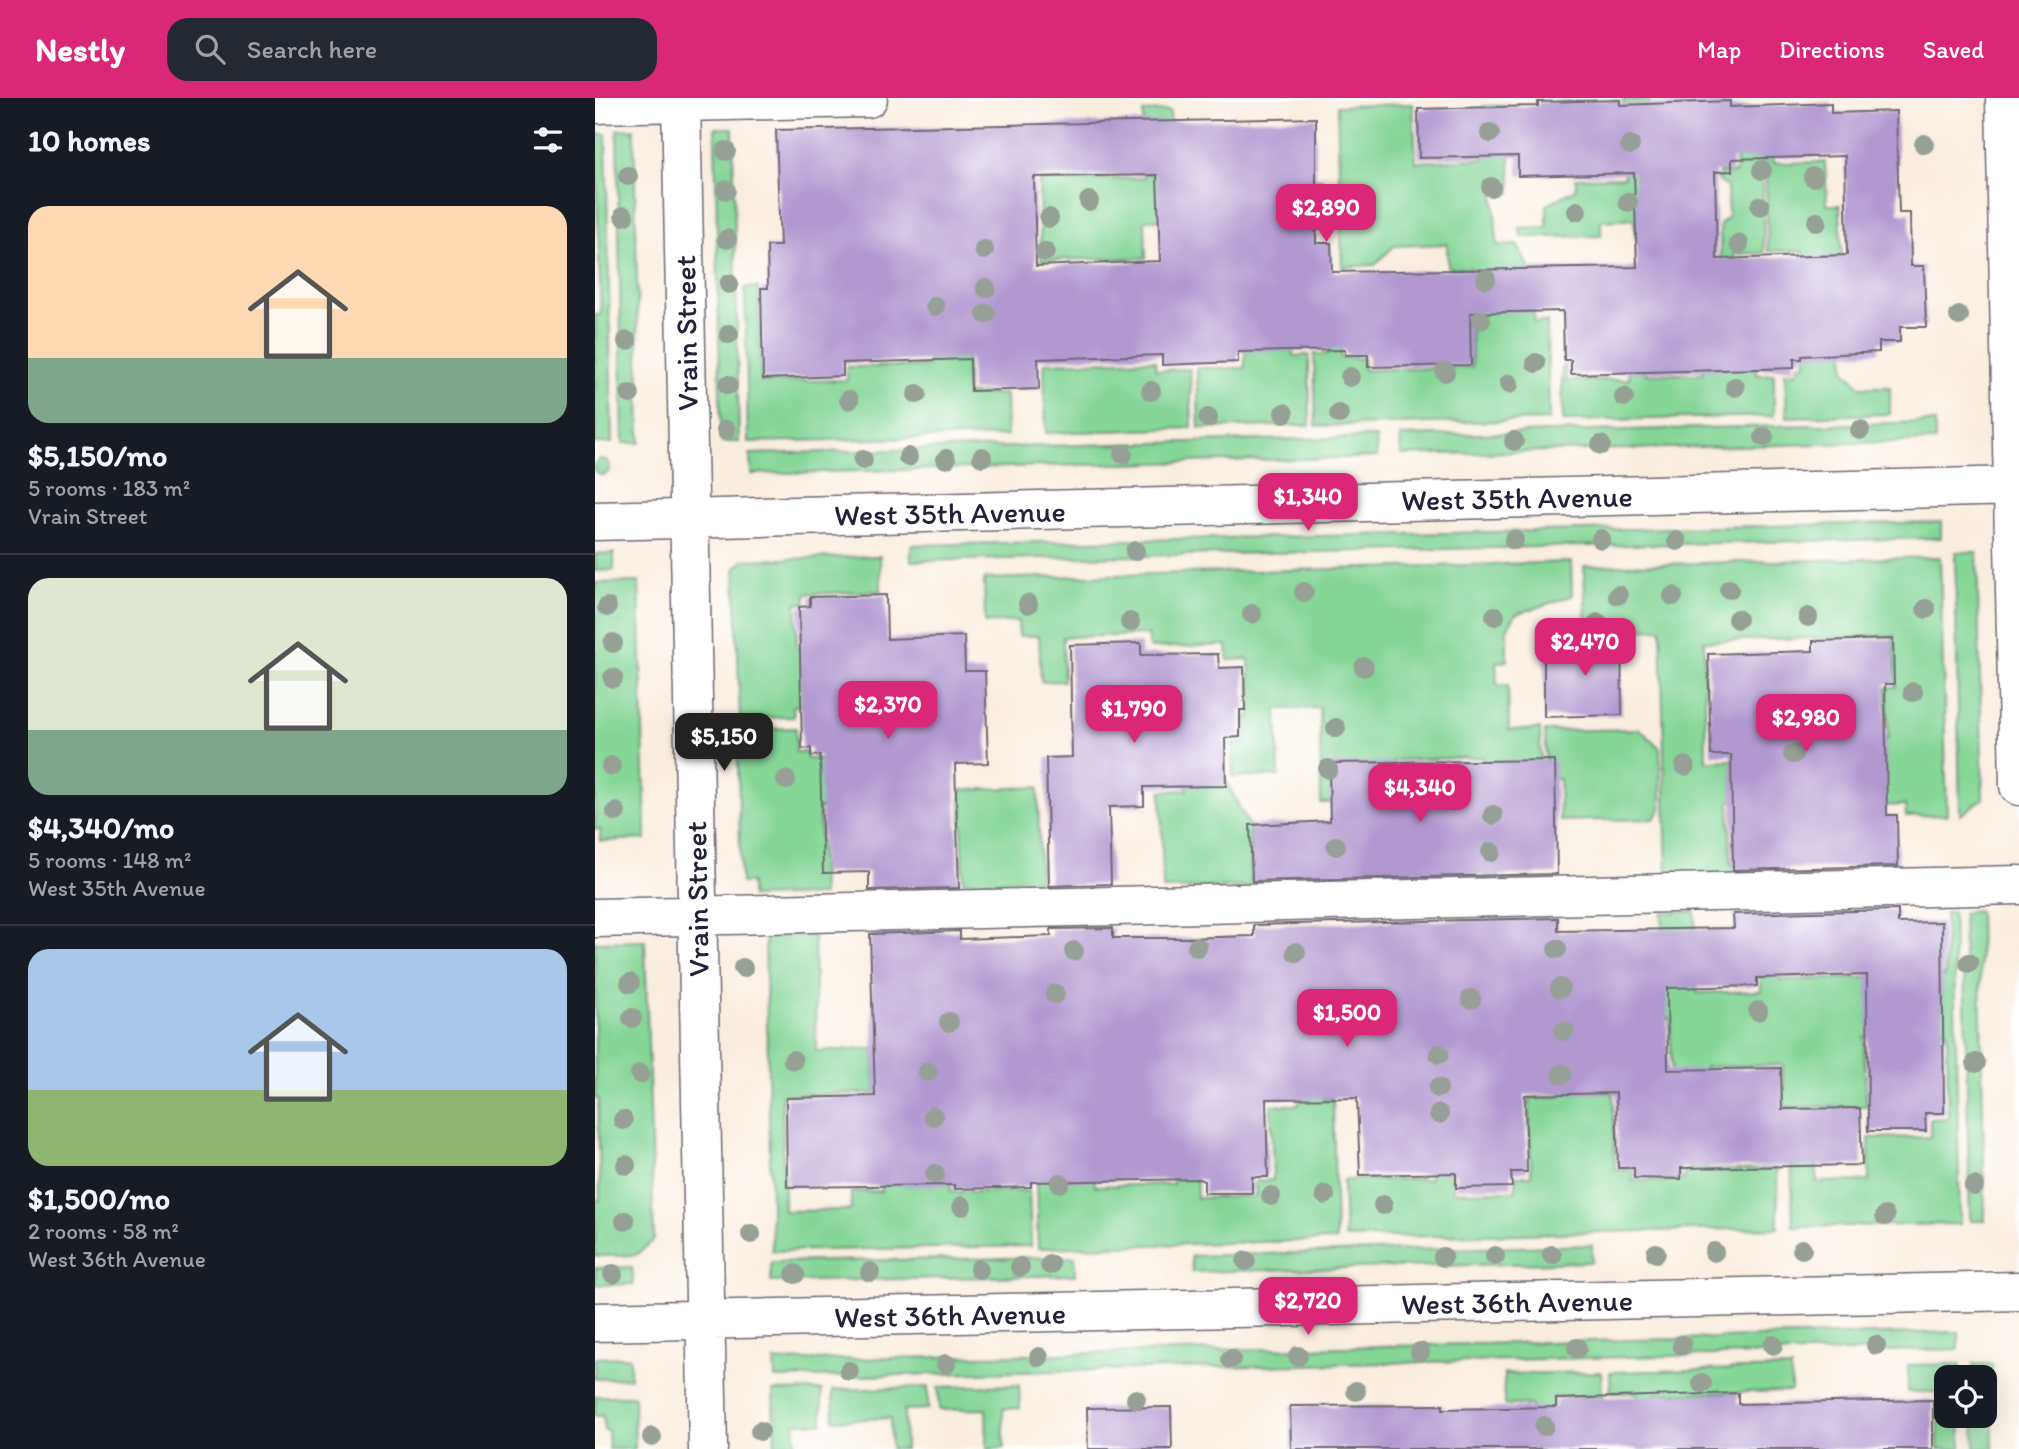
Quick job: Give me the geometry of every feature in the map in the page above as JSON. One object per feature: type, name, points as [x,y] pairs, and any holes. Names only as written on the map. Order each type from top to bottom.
[{"type":"street","points":[[595,104],[681,100],[868,98]]},
{"type":"street","points":[[2005,98],[2016,486],[2019,786]]},
{"type":"street","name":"Vrain Street","points":[[681,100],[708,1449]]},
{"type":"street","name":"West 35th Avenue","points":[[595,521],[2016,486]]},
{"type":"street","points":[[595,918],[2019,885]]},
{"type":"street","name":"West 36th Avenue","points":[[595,1322],[2019,1291]]},
{"type":"green space","points":[[1649,99],[1651,163],[1712,236],[1635,238],[1634,219],[1601,221],[1601,236],[1521,237],[1520,228],[1547,227],[1547,205],[1576,189],[1576,178],[1624,177],[1623,100]]},
{"type":"green space","points":[[1413,104],[1416,162],[1484,159],[1483,106],[1508,105],[1511,193],[1494,194],[1497,245],[1517,245],[1533,274],[1534,322],[1547,322],[1549,420],[1316,426],[1314,354],[1328,354],[1328,341],[1341,340],[1341,358],[1363,358],[1364,370],[1472,367],[1470,268],[1448,268],[1447,244],[1394,246],[1375,265],[1342,267],[1337,106]]},
{"type":"green space","points":[[1170,111],[1172,179],[1323,179],[1323,208],[1246,210],[1246,218],[1145,220],[1146,258],[1041,260],[1039,181],[1144,178],[1143,112]]},
{"type":"green space","points":[[715,128],[733,128],[739,442],[721,442]]},
{"type":"green space","points":[[634,129],[640,443],[623,443],[617,130]]},
{"type":"green space","points":[[1765,132],[1772,132],[1773,163],[1825,162],[1827,205],[1840,205],[1845,371],[1861,387],[1890,387],[1890,414],[1787,417],[1785,373],[1798,372],[1798,364],[1806,364],[1803,251],[1768,251]]},
{"type":"green space","points":[[595,134],[606,134],[612,443],[595,443],[595,315],[601,315]]},
{"type":"green space","points":[[1735,152],[1762,152],[1764,253],[1734,254],[1736,365],[1756,365],[1757,375],[1774,374],[1774,416],[1563,421],[1562,367],[1566,366],[1567,381],[1629,379],[1626,268],[1646,374],[1703,374],[1703,365],[1722,321],[1720,225],[1728,217],[1727,187],[1719,181],[1719,173],[1736,173]]},
{"type":"green space","points":[[758,287],[761,382],[847,380],[847,367],[929,366],[928,301],[966,322],[967,394],[1006,394],[1007,436],[748,442],[745,288]]},
{"type":"green space","points":[[1292,340],[1294,356],[1309,355],[1310,425],[1199,428],[1197,368],[1245,368],[1245,341]]},
{"type":"green space","points":[[1155,360],[1156,370],[1190,369],[1192,428],[1046,433],[1044,363]]},
{"type":"green space","points":[[1935,422],[1935,441],[1401,455],[1400,436]]},
{"type":"green space","points":[[1376,437],[1377,457],[751,474],[750,454]]},
{"type":"green space","points":[[599,459],[605,459],[610,464],[610,470],[605,475],[595,472],[595,462]]},
{"type":"green space","points":[[1941,522],[1941,538],[911,561],[911,545]]},
{"type":"green space","points":[[1955,552],[1977,552],[1983,799],[1960,815]]},
{"type":"green space","points":[[614,553],[614,570],[595,571],[595,554]]},
{"type":"green space","points":[[880,556],[881,591],[806,594],[806,603],[796,603],[797,648],[806,648],[808,705],[793,706],[794,717],[740,718],[735,569],[744,560]]},
{"type":"green space","points":[[1940,557],[1947,815],[1906,816],[1905,805],[1823,808],[1880,740],[1888,739],[1887,687],[1896,687],[1894,636],[1704,641],[1706,761],[1777,759],[1778,800],[1729,801],[1731,864],[1743,864],[1743,877],[1667,878],[1661,629],[1586,630],[1584,566]]},
{"type":"green space","points":[[1571,562],[1572,596],[1516,614],[1507,629],[1507,661],[1496,662],[1497,685],[1508,685],[1509,730],[1540,729],[1541,764],[1497,765],[1499,877],[1486,878],[1483,757],[1393,760],[1394,802],[1321,803],[1320,708],[1277,709],[1279,776],[1233,777],[1232,744],[1246,743],[1245,717],[1251,716],[1249,659],[1228,660],[1227,645],[1149,648],[1148,635],[1063,637],[1064,681],[1041,682],[1039,636],[1019,636],[1018,621],[985,623],[984,579]]},
{"type":"green space","points":[[639,582],[646,839],[600,841],[600,829],[595,829],[595,583]]},
{"type":"green space","points":[[796,728],[796,752],[806,752],[807,759],[881,757],[883,805],[819,808],[822,895],[751,897],[751,883],[741,883],[737,730]]},
{"type":"green space","points":[[1640,729],[1660,748],[1661,809],[1654,819],[1560,821],[1559,779],[1546,778],[1545,731]]},
{"type":"green space","points":[[1187,779],[1225,779],[1250,828],[1251,887],[1163,889],[1161,791],[1187,790]]},
{"type":"green space","points":[[1038,787],[1040,880],[963,882],[961,790]]},
{"type":"green space","points":[[1979,911],[1985,1221],[1970,1221],[1963,913]]},
{"type":"green space","points":[[1662,912],[1695,912],[1697,993],[1761,991],[1760,960],[1779,960],[1780,980],[1945,976],[1945,913],[1953,912],[1960,1224],[1793,1227],[1790,1113],[1816,1113],[1817,1182],[1869,1181],[1869,1138],[1930,1137],[1930,1119],[1948,1118],[1947,1031],[1864,1037],[1866,1106],[1784,1107],[1783,1065],[1705,1067],[1705,1084],[1672,1085],[1670,1018],[1658,1019],[1664,987]]},
{"type":"green space","points":[[814,935],[816,1051],[874,1049],[875,1093],[782,1095],[784,1211],[851,1210],[851,1192],[882,1191],[881,1160],[948,1049],[951,1192],[1029,1191],[1031,1246],[772,1251],[765,936]]},
{"type":"green space","points":[[645,941],[654,1240],[636,1255],[595,1256],[595,1201],[600,1200],[598,1099],[595,1098],[595,942]]},
{"type":"green space","points":[[1556,1023],[1581,1093],[1613,1093],[1615,1170],[1632,1170],[1632,1181],[1684,1180],[1684,1172],[1690,1171],[1688,1088],[1704,1088],[1706,1171],[1777,1169],[1778,1228],[1345,1238],[1343,1180],[1430,1179],[1428,1088],[1451,1088],[1453,1192],[1516,1191],[1516,1176],[1531,1176],[1529,1098],[1557,1097]]},
{"type":"green space","points":[[1297,1026],[1323,1082],[1324,1099],[1333,1099],[1336,1240],[1038,1248],[1035,1144],[1093,1111],[1095,1186],[1173,1184],[1171,1089],[1194,1088],[1197,1198],[1256,1196],[1255,1181],[1273,1180],[1271,1105],[1299,1105]]},
{"type":"green space","points":[[1592,1245],[1592,1262],[1192,1272],[1191,1256]]},
{"type":"green space","points":[[1075,1257],[1075,1275],[771,1282],[771,1262]]},
{"type":"green space","points":[[632,1267],[633,1284],[595,1285],[595,1268]]},
{"type":"green space","points":[[1959,1332],[1959,1349],[775,1378],[774,1361]]},
{"type":"green space","points":[[630,1357],[630,1378],[595,1379],[595,1358]]},
{"type":"green space","points":[[1960,1364],[1934,1365],[1934,1392],[1908,1392],[1908,1365]]},
{"type":"green space","points":[[1791,1368],[1791,1391],[1654,1394],[1655,1449],[1639,1449],[1637,1393],[1611,1393],[1610,1372]]},
{"type":"green space","points":[[1601,1372],[1602,1396],[1553,1397],[1554,1449],[1532,1449],[1531,1405],[1504,1405],[1504,1374]]},
{"type":"green space","points":[[1019,1385],[1020,1408],[1003,1409],[1004,1448],[987,1449],[986,1409],[939,1410],[938,1387]]},
{"type":"green space","points":[[928,1387],[928,1409],[904,1410],[905,1449],[891,1449],[890,1418],[834,1420],[833,1390]]},
{"type":"green space","points":[[822,1390],[822,1423],[795,1423],[795,1449],[775,1449],[773,1391]]},
{"type":"green space","points":[[595,1396],[634,1396],[635,1449],[609,1449],[608,1431],[604,1430],[603,1416],[595,1416]]},
{"type":"green space","points":[[1938,1428],[1960,1428],[1961,1449],[1938,1449]]},
{"type":"green space","points":[[1974,1428],[1993,1428],[1993,1449],[1975,1449]]},
{"type":"building","points":[[1620,100],[1620,105],[1730,101],[1730,107],[1831,103],[1831,113],[1896,111],[1899,213],[1910,213],[1911,266],[1924,266],[1926,327],[1900,327],[1900,342],[1879,342],[1879,352],[1802,356],[1802,359],[1794,359],[1794,368],[1571,374],[1571,360],[1564,360],[1563,311],[1470,313],[1471,365],[1368,367],[1368,355],[1345,355],[1345,350],[1238,352],[1238,362],[1162,365],[1162,355],[1038,359],[1039,389],[971,391],[970,359],[843,363],[843,376],[763,379],[761,288],[768,288],[767,246],[780,246],[776,130],[1316,118],[1316,243],[1331,243],[1332,272],[1637,267],[1634,173],[1518,176],[1518,156],[1419,158],[1418,109],[1538,106],[1538,102]],"holes":[[[1845,156],[1847,255],[1717,259],[1715,172],[1732,171],[1732,159]],[[1157,175],[1160,261],[1036,266],[1034,177]]]},
{"type":"building","points":[[886,595],[887,639],[964,636],[965,671],[985,671],[988,763],[955,764],[959,888],[869,890],[869,872],[823,873],[820,755],[811,756],[811,748],[802,749],[799,607],[810,606],[810,597]]},
{"type":"building","points":[[1562,636],[1621,636],[1622,715],[1544,717],[1544,659],[1563,658]]},
{"type":"building","points":[[1893,639],[1894,684],[1885,684],[1887,815],[1897,815],[1898,866],[1733,870],[1731,755],[1711,755],[1708,654],[1813,651],[1813,641]]},
{"type":"building","points":[[1141,643],[1141,655],[1218,654],[1219,668],[1244,667],[1245,710],[1240,710],[1240,737],[1225,738],[1226,786],[1144,787],[1144,806],[1109,807],[1111,884],[1049,886],[1046,758],[1072,757],[1070,645]]},
{"type":"building","points":[[1555,760],[1557,874],[1252,881],[1250,825],[1330,821],[1329,763]]},
{"type":"building","points":[[1898,910],[1898,923],[1942,922],[1944,1113],[1925,1113],[1926,1131],[1868,1131],[1867,975],[1757,978],[1757,986],[1667,988],[1668,1070],[1781,1068],[1782,1109],[1860,1108],[1862,1165],[1681,1168],[1681,1179],[1634,1178],[1634,1168],[1618,1168],[1616,1093],[1525,1095],[1527,1172],[1511,1172],[1512,1187],[1456,1188],[1456,1173],[1360,1175],[1357,1098],[1266,1099],[1268,1177],[1252,1177],[1252,1193],[1204,1193],[1204,1181],[1199,1179],[1031,1182],[1031,1187],[954,1189],[954,1185],[787,1187],[786,1098],[875,1096],[870,934],[960,931],[960,939],[1051,936],[1051,929],[1113,928],[1113,938],[1183,938],[1254,936],[1254,925],[1558,918],[1558,931],[1734,928],[1733,914]]},
{"type":"building","points":[[1738,1393],[1738,1404],[1933,1400],[1933,1449],[1291,1449],[1290,1406],[1443,1405],[1443,1409],[1556,1407],[1556,1399]]},
{"type":"building","points":[[1171,1407],[1172,1449],[1088,1449],[1087,1408]]}]
